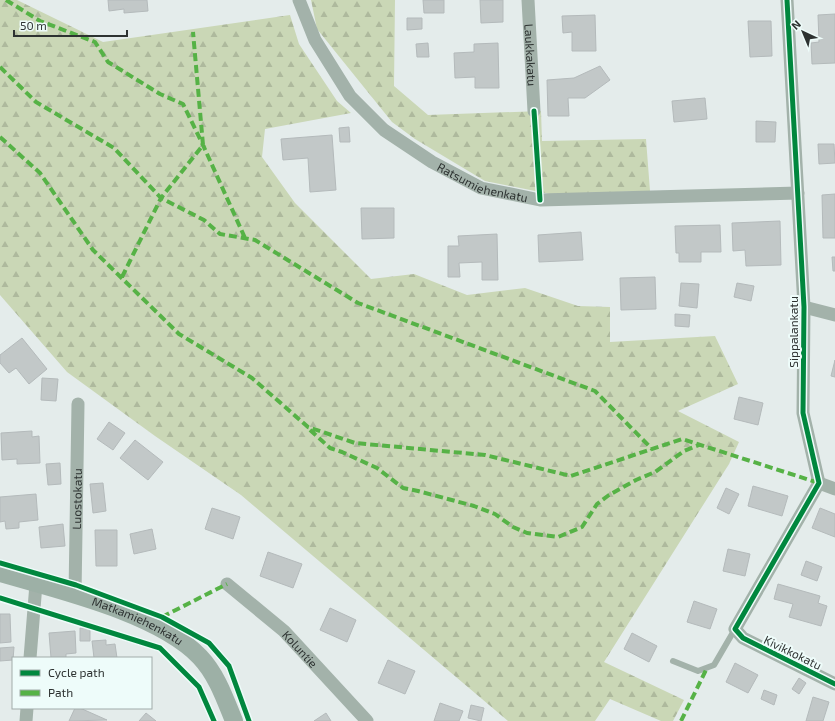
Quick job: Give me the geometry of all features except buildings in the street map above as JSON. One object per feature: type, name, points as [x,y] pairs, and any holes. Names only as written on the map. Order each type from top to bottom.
[{"type":"street","name":"Ratsumiehenkatu","points":[[299,0],[315,40],[350,96],[384,130],[432,162],[481,188],[540,200],[798,193]]},
{"type":"street","name":"Laukkakatu","points":[[528,0],[534,111]]},
{"type":"street","name":"Sippalankatu","points":[[787,0],[804,307],[803,413],[819,483]]},
{"type":"street","points":[[804,307],[835,315]]},
{"type":"street","name":"Luostokatu","points":[[76,594],[78,404]]},
{"type":"street","points":[[739,634],[819,483],[835,489]]},
{"type":"street","name":"Matkamiehenkatu","points":[[0,573],[76,594],[129,614],[169,632],[200,657],[220,685],[234,721]]},
{"type":"street","points":[[30,657],[36,584]]},
{"type":"street","name":"Koluntie","points":[[227,584],[284,631],[367,721]]},
{"type":"street","name":"Kivikkokatu","points":[[739,634],[835,684]]},
{"type":"street","points":[[26,721],[27,709]]},
{"type":"lane","points":[[673,661],[698,671],[714,666],[739,634]]},
{"type":"green space","points":[[0,0],[17,0],[103,42],[290,15],[299,44],[337,101],[351,113],[265,129],[262,157],[295,203],[371,279],[414,274],[467,295],[525,288],[578,306],[610,307],[610,342],[715,336],[738,384],[678,411],[739,442],[729,464],[604,662],[684,700],[673,721],[661,721],[610,699],[595,721],[508,721],[241,495],[155,436],[67,372],[0,295]]},
{"type":"green space","points":[[311,0],[395,0],[394,86],[428,115],[541,111],[542,141],[646,139],[650,191],[550,194],[485,181],[415,139],[392,122],[317,29]]},
{"type":"marked path","points":[[6,0],[40,21],[95,42],[108,62],[160,94],[183,104],[245,238]]},
{"type":"marked path","points":[[122,277],[161,198],[203,145],[193,32]]},
{"type":"marked path","points":[[0,67],[36,102],[114,148],[161,198],[204,220],[220,234],[255,240],[358,303],[595,391],[652,449]]},
{"type":"marked path","points":[[0,137],[40,173],[93,250],[179,334],[252,378],[308,427],[355,443],[485,455],[571,476],[682,439],[819,483]]},
{"type":"marked path","points":[[310,430],[330,448],[377,468],[403,488],[474,506],[495,514],[513,527],[527,533],[558,537],[582,527],[597,504],[609,495],[636,480],[655,472],[684,451],[699,445]]},
{"type":"marked path","points":[[162,617],[227,584]]},
{"type":"marked path","points":[[681,721],[707,668]]},
{"type":"cycle path","points":[[787,0],[804,307],[803,413],[819,483],[735,629],[743,638],[835,684]]},
{"type":"cycle path","points":[[534,111],[540,200]]},
{"type":"cycle path","points":[[0,563],[76,585],[162,617],[209,643],[229,666],[249,721]]},
{"type":"cycle path","points":[[0,598],[160,648],[199,687],[214,721]]}]
